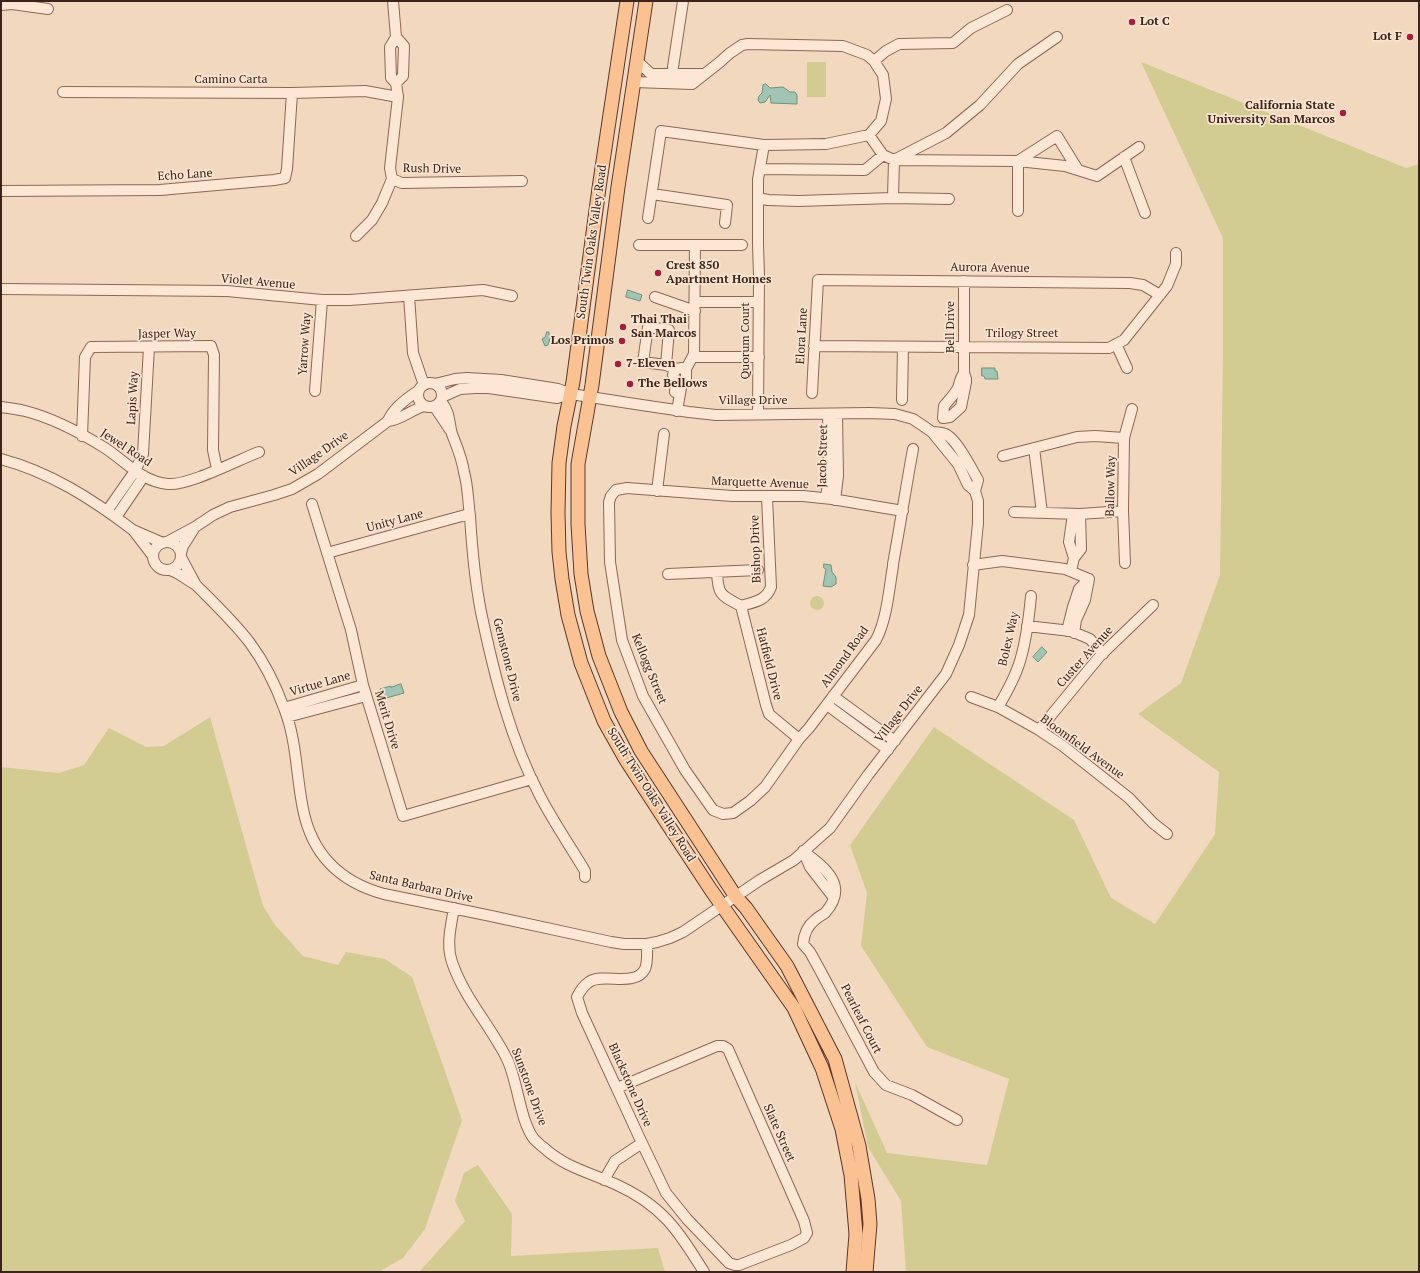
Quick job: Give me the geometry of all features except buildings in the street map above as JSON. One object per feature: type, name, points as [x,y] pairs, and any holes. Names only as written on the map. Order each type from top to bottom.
[{"type":"main road","name":"South Twin Oaks Valley Road","points":[[627,1],[598,188],[571,394],[564,426],[559,463],[559,552],[568,615],[581,663],[604,721],[626,760],[722,906],[794,1008],[822,1068],[842,1129],[851,1175],[856,1234],[853,1272]]},
{"type":"main road","name":"South Twin Oaks Valley Road","points":[[646,1],[618,187],[590,396],[578,464],[580,574],[587,611],[600,656],[621,712],[641,751],[736,897],[746,908],[787,966],[835,1059],[859,1146],[868,1199],[870,1224],[866,1272]]},
{"type":"main road","points":[[624,25],[627,51],[626,67],[634,82]]},
{"type":"street","name":"Rush Drive","points":[[393,1],[396,37],[390,47],[390,66],[391,78],[396,83],[398,97],[390,168],[392,179],[402,183],[522,181]]},
{"type":"street","points":[[673,66],[683,1]]},
{"type":"street","points":[[1,5],[12,4],[48,9]]},
{"type":"street","points":[[874,61],[886,51],[899,44],[953,43],[971,28],[986,22],[1007,10]]},
{"type":"street","name":"Rush Drive","points":[[396,37],[404,46],[403,76],[396,83]]},
{"type":"street","points":[[894,160],[946,133],[980,105],[1018,64],[1057,37]]},
{"type":"street","points":[[634,82],[692,84],[720,62],[730,52],[742,45],[843,46],[867,55],[874,61],[883,75],[886,99],[881,121],[869,136],[826,144],[764,145],[661,131],[648,218]]},
{"type":"street","points":[[637,61],[651,74],[705,74]]},
{"type":"street","points":[[390,66],[403,66]]},
{"type":"street","name":"Camino Carta","points":[[63,92],[292,94],[365,91],[398,97]]},
{"type":"street","name":"Echo Lane","points":[[1,191],[160,190],[285,178],[287,169],[292,94]]},
{"type":"street","points":[[869,136],[883,155],[894,160],[1018,160],[1065,166],[1097,176],[1139,147]]},
{"type":"street","points":[[1018,160],[1057,136],[1078,170]]},
{"type":"street","name":"Quorum Court","points":[[758,414],[758,179],[764,145]]},
{"type":"street","points":[[760,169],[865,170],[883,155]]},
{"type":"street","points":[[1124,157],[1145,213]]},
{"type":"street","points":[[893,198],[894,160]]},
{"type":"street","points":[[1018,160],[1018,211]]},
{"type":"street","points":[[356,236],[372,220],[392,179]]},
{"type":"street","points":[[652,194],[727,205],[725,223]]},
{"type":"street","points":[[758,198],[768,200],[798,201],[893,198],[949,199]]},
{"type":"street","points":[[638,245],[742,246]]},
{"type":"street","points":[[674,410],[682,382],[686,380],[686,369],[694,354],[695,245]]},
{"type":"street","name":"Trilogy Street","points":[[814,346],[1109,348],[1124,340],[1167,286],[1176,264],[1176,252]]},
{"type":"street","name":"Aurora Avenue","points":[[818,280],[964,280],[1130,283],[1143,285],[1160,295]]},
{"type":"street","name":"Elora Lane","points":[[812,394],[818,280]]},
{"type":"street","name":"Bell Drive","points":[[964,280],[964,373],[966,379],[961,407],[950,417],[943,418],[944,406],[952,397],[958,386],[960,377],[964,373]]},
{"type":"street","name":"Violet Avenue","points":[[1,289],[227,291],[322,300],[350,300],[483,290],[512,296]]},
{"type":"street","points":[[409,296],[413,353],[421,388],[418,398],[422,404],[435,402],[440,388],[435,384],[427,383],[421,388]]},
{"type":"street","points":[[655,297],[695,306],[759,302]]},
{"type":"street","name":"Yarrow Way","points":[[315,391],[322,300]]},
{"type":"street","points":[[1116,344],[1127,368]]},
{"type":"street","name":"Jasper Way","points":[[82,436],[85,356],[91,348],[211,346],[214,355],[213,450],[217,469]]},
{"type":"street","name":"Lapis Way","points":[[111,514],[139,474],[144,449],[149,347]]},
{"type":"street","points":[[902,400],[903,347]]},
{"type":"street","points":[[693,357],[759,357]]},
{"type":"street","points":[[674,410],[676,384],[671,367],[686,369]]},
{"type":"street","name":"Village Drive","points":[[435,384],[455,379],[484,378],[558,389],[571,394],[716,415],[895,414],[913,419],[932,432],[946,434],[967,460],[978,480],[975,490],[978,501],[978,523],[969,615],[959,645],[946,674],[830,828],[794,860],[760,880],[722,906]]},
{"type":"street","name":"Village Drive","points":[[165,542],[174,539],[213,515],[230,507],[292,489],[318,474],[388,421],[390,414],[421,388]]},
{"type":"street","name":"Village Drive","points":[[388,421],[395,421],[410,412],[435,402],[460,389],[489,388],[557,398],[571,394]]},
{"type":"street","points":[[952,397],[962,401]]},
{"type":"street","name":"Gemstone Drive","points":[[435,402],[452,434],[460,453],[465,472],[474,568],[486,635],[514,736],[540,796],[585,871],[585,877]]},
{"type":"street","name":"Jewel Road","points":[[1,407],[25,411],[65,426],[106,449],[139,474],[156,482],[168,484],[188,481],[259,452]]},
{"type":"street","name":"Ballow Way","points":[[1125,563],[1122,511],[1124,438],[1132,409]]},
{"type":"street","name":"Jacob Street","points":[[830,499],[838,476],[832,414]]},
{"type":"street","points":[[932,432],[943,418]]},
{"type":"street","points":[[657,491],[664,434]]},
{"type":"street","points":[[1003,456],[1077,437],[1095,436],[1124,438]]},
{"type":"street","points":[[1034,448],[1042,513]]},
{"type":"street","name":"Almond Road","points":[[723,814],[733,813],[750,801],[760,791],[869,650],[881,630],[913,449]]},
{"type":"street","points":[[1,459],[30,468],[55,479],[76,490],[133,530],[174,544],[181,555],[177,565],[170,570],[161,569],[158,567],[155,564],[153,556],[133,530]]},
{"type":"street","name":"Marquette Avenue","points":[[616,490],[627,488],[732,496],[803,496],[903,511]]},
{"type":"street","name":"Kellogg Street","points":[[616,490],[608,502],[610,562],[622,640],[643,696],[685,770],[713,810],[723,814]]},
{"type":"street","name":"Bishop Drive","points":[[741,606],[760,600],[768,594],[771,588],[767,497]]},
{"type":"street","name":"Merit Drive","points":[[312,504],[351,630],[366,696],[403,816],[532,779]]},
{"type":"street","points":[[1014,512],[1076,514],[1122,511]]},
{"type":"street","name":"Unity Lane","points":[[327,553],[470,514]]},
{"type":"street","points":[[1071,571],[1074,558],[1069,542],[1076,534],[1076,514]]},
{"type":"street","name":"Village Drive","points":[[181,555],[183,546],[195,527]]},
{"type":"street","points":[[153,556],[156,548],[165,542]]},
{"type":"street","name":"Santa Barbara Drive","points":[[181,555],[196,585]]},
{"type":"street","points":[[974,565],[1002,562],[1065,569],[1089,578],[1085,600],[1076,609],[1070,632]]},
{"type":"street","name":"Santa Barbara Drive","points":[[170,570],[196,585],[224,613],[250,644],[265,669],[286,712],[296,753],[303,810],[308,830],[319,850],[332,866],[345,878],[370,891],[624,944],[647,944],[663,940],[683,932],[722,906]]},
{"type":"street","points":[[668,574],[758,570]]},
{"type":"street","points":[[717,572],[718,588],[721,594],[741,606]]},
{"type":"street","name":"Bolex Way","points":[[998,707],[1010,687],[1020,661],[1031,596]]},
{"type":"street","name":"Custer Avenue","points":[[1039,730],[1103,654],[1153,605]]},
{"type":"street","name":"Hatfield Drive","points":[[741,606],[769,714],[799,740]]},
{"type":"street","points":[[1027,626],[1070,632],[1090,639],[1103,654]]},
{"type":"street","name":"Virtue Lane","points":[[286,712],[342,691],[363,685]]},
{"type":"street","points":[[342,691],[345,701]]},
{"type":"street","name":"Virtue Lane","points":[[286,712],[366,696]]},
{"type":"street","points":[[833,696],[895,741]]},
{"type":"street","name":"Bloomfield Avenue","points":[[971,697],[998,707],[1039,730],[1063,746],[1129,798],[1153,823],[1167,834]]},
{"type":"street","points":[[827,705],[888,750]]},
{"type":"street","name":"Pearleaf Court","points":[[803,851],[810,867],[826,878],[835,882],[834,898],[825,913],[814,921],[804,934],[803,944],[822,972],[874,1072],[886,1085],[912,1095],[957,1120]]},
{"type":"street","name":"Sunstone Drive","points":[[454,908],[449,945],[452,961],[457,974],[476,1008],[507,1059],[527,1126],[534,1139],[561,1160],[581,1171],[639,1196],[656,1209],[680,1234],[704,1272]]},
{"type":"street","name":"Blackstone Drive","points":[[647,944],[645,968],[641,974],[631,978],[600,979],[590,981],[582,987],[577,997],[582,1013],[642,1143],[670,1198],[687,1219],[729,1263]]},
{"type":"street","name":"Slate Street","points":[[617,1088],[717,1046],[724,1046],[728,1049],[804,1221],[807,1233],[804,1238],[792,1245],[739,1265],[729,1263]]},
{"type":"street","points":[[604,1180],[615,1161],[642,1143]]},
{"type":"shaded area","points":[[807,62],[826,62],[826,97],[807,97]]},
{"type":"shaded area","points":[[1141,62],[1406,168],[1419,164],[1419,1272],[906,1272],[901,1201],[868,1147],[855,1082],[887,1153],[987,1165],[1009,1079],[927,1047],[861,946],[867,893],[850,845],[934,727],[1074,820],[1111,898],[1155,924],[1215,834],[1219,772],[1138,714],[1181,683],[1220,575],[1223,352],[1223,238]]},
{"type":"shaded area","points":[[766,84],[770,88],[783,87],[790,92],[795,92],[797,95],[797,104],[771,103],[770,95],[765,102],[760,103],[758,100],[759,96],[762,93],[763,85]]},
{"type":"shaded area","points":[[628,290],[642,295],[640,301],[626,297]]},
{"type":"shaded area","points":[[547,332],[549,332],[549,335],[551,336],[548,345],[545,346],[542,339],[545,337]]},
{"type":"shaded area","points":[[982,368],[995,368],[998,379],[985,379],[984,376],[982,376]]},
{"type":"shaded area","points":[[824,564],[831,565],[832,572],[836,577],[836,584],[831,587],[823,586],[826,569],[824,568]]},
{"type":"shaded area","points":[[817,596],[822,598],[824,603],[822,608],[817,610],[812,608],[810,603],[812,598]]},
{"type":"shaded area","points":[[1042,647],[1047,652],[1038,662],[1033,657]]},
{"type":"shaded area","points":[[401,684],[404,693],[383,699],[380,689]]},
{"type":"shaded area","points":[[210,717],[263,906],[275,925],[303,956],[338,965],[346,952],[385,959],[412,977],[462,1120],[425,1229],[403,1258],[380,1272],[1,1272],[1,767],[59,773],[84,765],[109,728],[146,747],[164,746]]},
{"type":"shaded area","points":[[478,1165],[512,1214],[511,1256],[658,1248],[665,1272],[419,1272],[465,1221],[455,1201],[464,1173]]},
{"type":"place","name":"Lot C","points":[[1132,22]]},
{"type":"place","name":"Lot F","points":[[1410,37]]},
{"type":"place","name":"California State University San Marcos","points":[[1343,113]]},
{"type":"place","name":"Crest 850 Apartment Homes","points":[[658,273]]},
{"type":"place","name":"Thai Thai San Marcos","points":[[623,327]]},
{"type":"place","name":"Los Primos","points":[[622,341]]},
{"type":"place","name":"7-Eleven","points":[[618,364]]},
{"type":"place","name":"The Bellows","points":[[630,384]]}]
